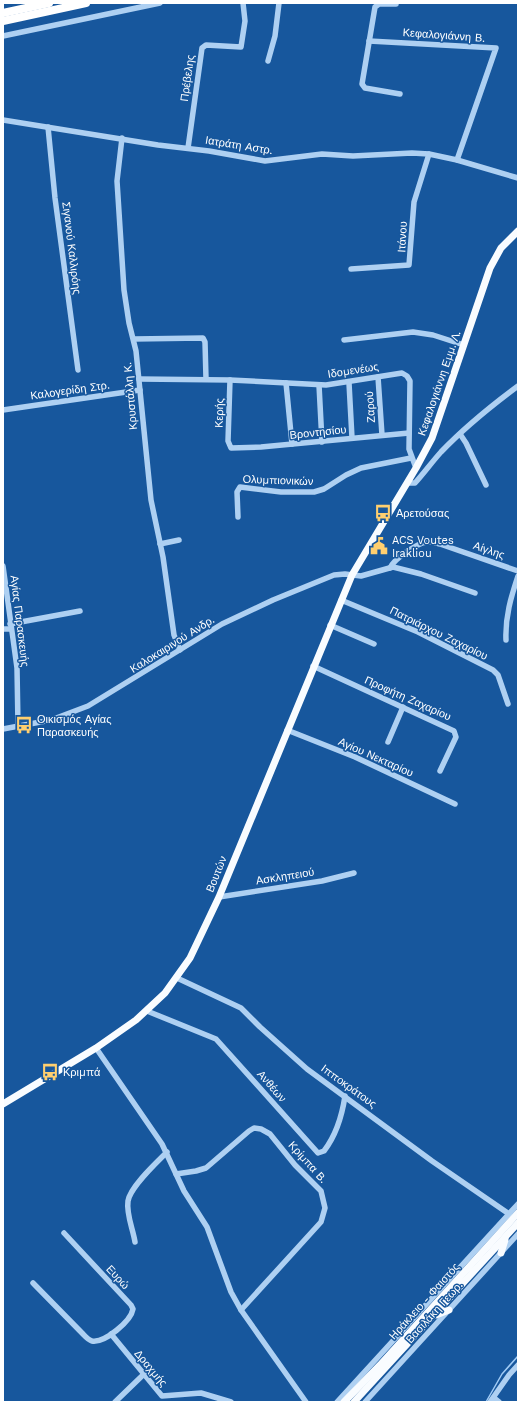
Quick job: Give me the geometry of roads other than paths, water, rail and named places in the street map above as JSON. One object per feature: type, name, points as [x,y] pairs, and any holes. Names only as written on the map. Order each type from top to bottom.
[{"type":"highway","points":[[3,13],[49,3]]},
{"type":"highway","points":[[3,21],[86,3]]},
{"type":"main road","name":"Κεφαλογιάννη Εμμ. Λ.","points":[[352,575],[416,468],[436,428],[492,263],[504,243],[518,231]]},
{"type":"main road","name":"Βουτών","points":[[3,1104],[125,1030],[147,1011],[177,978],[196,947],[219,897],[313,666],[352,575]]},
{"type":"main road","name":"Ηράκλειο - Φαιστός","points":[[344,1402],[380,1365],[518,1213]]},
{"type":"main road","name":"Ηράκλειο - Φαιστός","points":[[354,1402],[518,1224]]},
{"type":"main road","points":[[501,1253],[506,1236]]},
{"type":"main road","points":[[433,1317],[449,1310]]},
{"type":"street","points":[[3,36],[160,3]]},
{"type":"street","name":"Πρέβελης","points":[[188,148],[202,48],[206,45],[241,47],[245,21],[243,3]]},
{"type":"street","points":[[268,61],[275,36],[279,3]]},
{"type":"street","points":[[396,4],[377,5],[369,41],[363,87],[400,94]]},
{"type":"street","name":"Κεφαλογιάννη Β.","points":[[369,41],[496,48],[457,160]]},
{"type":"street","name":"Ιατράτη Αστρ.","points":[[3,120],[188,148],[265,162],[322,154],[353,156],[412,153],[429,154],[457,160],[518,178]]},
{"type":"street","name":"Σιγανού Καλλιρόης","points":[[48,127],[54,191],[78,370]]},
{"type":"street","name":"Κρυστάλλη Κ.","points":[[122,138],[118,167],[117,193],[124,290],[134,339],[149,489],[160,544],[172,626],[175,640],[180,650]]},
{"type":"street","name":"Ιτάνου","points":[[351,269],[409,265],[414,202],[429,154]]},
{"type":"street","points":[[344,340],[413,332],[432,335],[464,345]]},
{"type":"street","points":[[134,339],[203,338],[205,342],[206,379]]},
{"type":"street","name":"Ιδομενέως","points":[[139,379],[206,379],[319,385],[349,383],[400,373],[405,374],[410,379],[411,400],[409,433],[411,458],[416,468]]},
{"type":"street","name":"Ζαρού","points":[[378,377],[382,435]]},
{"type":"street","name":"Κερής","points":[[229,447],[230,380]]},
{"type":"street","points":[[286,383],[292,444]]},
{"type":"street","points":[[349,383],[352,438]]},
{"type":"street","points":[[319,385],[322,442]]},
{"type":"street","points":[[407,483],[415,482],[442,451],[460,434],[518,386]]},
{"type":"street","name":"Καλογερίδη Στρ.","points":[[3,410],[140,390]]},
{"type":"street","name":"Βροντησίου","points":[[229,447],[236,449],[409,433]]},
{"type":"street","points":[[460,434],[469,448],[486,485]]},
{"type":"street","name":"Ολυμπιονικών","points":[[238,517],[237,492],[240,487],[286,492],[314,492],[324,489],[356,470],[375,464],[411,458]]},
{"type":"street","points":[[160,544],[179,540]]},
{"type":"street","name":"Αίγλης","points":[[390,568],[401,556],[420,545],[429,542],[440,544],[518,571]]},
{"type":"street","name":"Αγίας Παρασκευής","points":[[3,566],[17,668],[18,726]]},
{"type":"street","points":[[390,568],[420,574],[475,593]]},
{"type":"street","name":"Καλοκαιρινού Ανδρ.","points":[[3,729],[51,720],[88,706],[222,624],[292,592],[341,573],[361,576],[390,568]]},
{"type":"street","points":[[506,640],[505,626],[508,610],[518,576]]},
{"type":"street","name":"Πατριάρχου Ζαχαρίου","points":[[341,600],[418,632],[493,670],[498,675],[508,704]]},
{"type":"street","points":[[3,629],[80,611]]},
{"type":"street","points":[[330,625],[374,644]]},
{"type":"street","name":"Προφήτη Ζαχαρίου","points":[[313,666],[455,732],[456,737],[440,771]]},
{"type":"street","points":[[388,742],[403,707]]},
{"type":"street","name":"Αγίου Νεκταρίου","points":[[287,730],[355,757],[455,804]]},
{"type":"street","name":"Ασκληπειού","points":[[219,897],[322,881],[354,873]]},
{"type":"street","name":"Ιπποκράτους","points":[[177,978],[241,1008],[307,1069],[432,1161],[510,1214]]},
{"type":"street","name":"Ανθέων","points":[[147,1011],[216,1039],[318,1153],[324,1151],[336,1131],[341,1120],[345,1096]]},
{"type":"street","points":[[96,1048],[147,1120],[167,1152],[184,1191],[207,1227],[232,1292],[241,1310],[306,1402]]},
{"type":"street","name":"Κρίμπα Β.","points":[[176,1174],[196,1172],[206,1168],[249,1131],[259,1128],[270,1134],[292,1161],[322,1193],[325,1211],[318,1226],[241,1310]]},
{"type":"street","points":[[135,1242],[128,1209],[129,1198],[138,1184],[167,1152]]},
{"type":"street","name":"Βασιλάκη Γεωρ.","points":[[337,1402],[518,1204]]},
{"type":"street","name":"Ευρώ","points":[[64,1233],[132,1307],[131,1316],[121,1327],[111,1334]]},
{"type":"street","name":"Βασιλάκη Γεωρ.","points":[[365,1402],[518,1234]]},
{"type":"street","points":[[33,1283],[89,1340],[96,1341],[111,1334]]},
{"type":"street","name":"Δραχμής","points":[[111,1334],[162,1396],[185,1393],[202,1393],[231,1402]]},
{"type":"street","points":[[494,1401],[509,1375],[518,1365]]},
{"type":"street","points":[[115,1402],[144,1375]]},
{"type":"waterway","points":[[486,1402],[502,1374],[518,1356]]},
{"type":"place","name":"Αρετούσας","points":[[383,513]]},
{"type":"place","name":"ACS Voutes Irakliou","points":[[379,546]]},
{"type":"place","name":"Οικισμός Αγίας Παρασκευής","points":[[24,725]]},
{"type":"place","name":"Κριμπά","points":[[50,1072]]}]
